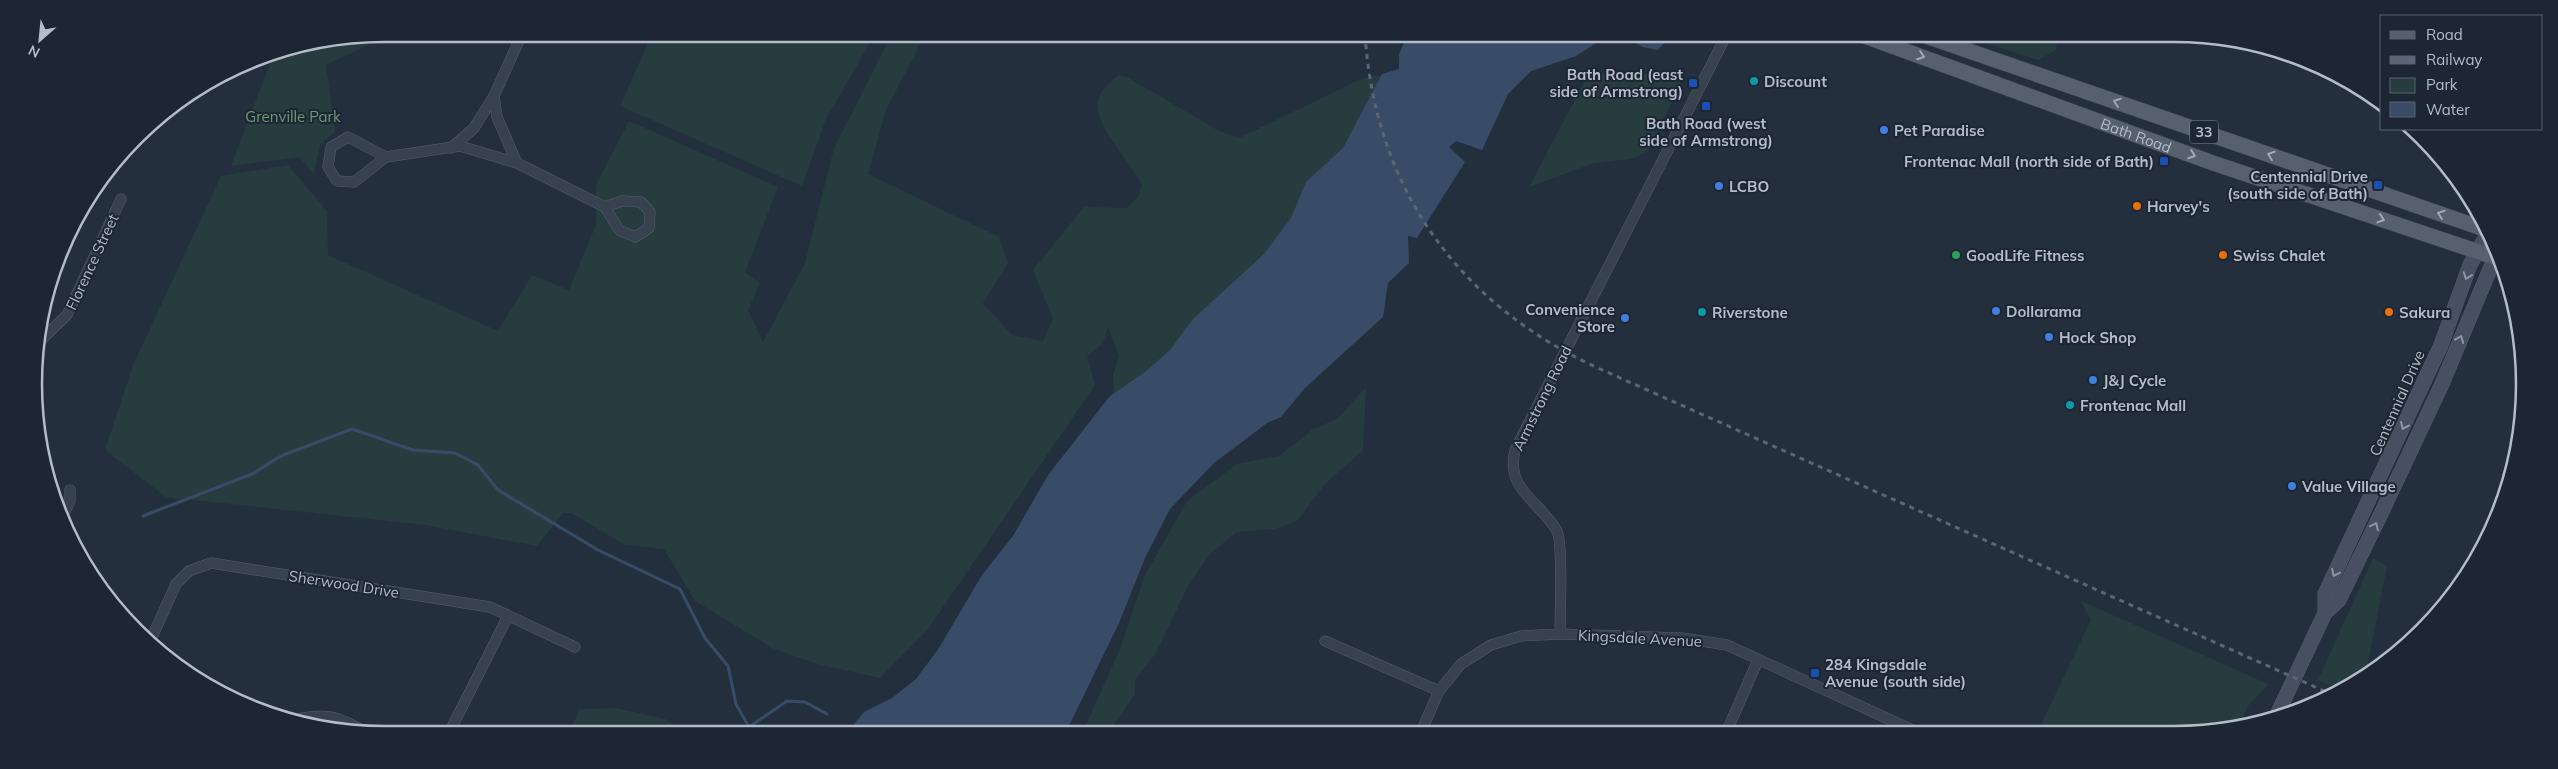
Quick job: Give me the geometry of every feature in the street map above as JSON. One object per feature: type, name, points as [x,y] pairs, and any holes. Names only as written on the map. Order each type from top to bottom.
[{"type":"main road","name":"Bath Road","points":[[1881,42],[2214,163],[2490,255]]},
{"type":"main road","name":"Bath Road","points":[[1943,42],[2478,228]]},
{"type":"main road","name":"Centennial Drive","points":[[2325,613],[2325,594],[2441,345],[2477,251],[2483,240]]},
{"type":"main road","name":"Centennial Drive","points":[[2280,709],[2325,613],[2339,600],[2378,520],[2442,384],[2494,266]]},
{"type":"street","points":[[451,148],[474,128],[494,96],[518,42]]},
{"type":"street","name":"Armstrong Road","points":[[1560,634],[1560,550],[1558,532],[1514,478],[1512,463],[1515,450],[1723,42]]},
{"type":"street","points":[[494,96],[497,117],[517,163]]},
{"type":"street","points":[[386,157],[348,137],[330,147],[328,167],[337,181],[354,182],[386,157],[460,146],[517,163],[605,207],[619,230],[635,237],[649,228],[650,212],[641,202],[622,201],[605,207]]},
{"type":"street","name":"Florence Street","points":[[46,336],[68,315],[122,199]]},
{"type":"street","points":[[66,508],[70,501],[70,490]]},
{"type":"street","name":"Sherwood Drive","points":[[153,636],[176,584],[189,571],[211,563],[490,607],[575,647]]},
{"type":"street","points":[[453,726],[508,616]]},
{"type":"street","name":"Kingsdale Avenue","points":[[1424,726],[1439,691],[1462,664],[1491,645],[1521,636],[1560,634],[1682,638],[1727,645],[1904,726]]},
{"type":"street","points":[[1325,641],[1439,691]]},
{"type":"street","points":[[1729,726],[1758,660]]},
{"type":"street","points":[[305,717],[316,714],[347,721],[354,725]]},
{"type":"green space","name":"Grenville Park","points":[[373,42],[326,65],[335,131],[320,145],[314,174],[299,157],[231,166],[270,63],[318,49]]},
{"type":"green space","points":[[648,42],[870,42],[826,119],[802,186],[620,106]]},
{"type":"green space","points":[[888,42],[921,43],[886,110],[868,174],[999,237],[1008,263],[983,303],[1012,335],[1043,341],[1053,319],[1033,270],[1084,207],[1127,208],[1138,197],[1142,184],[1109,136],[1098,109],[1098,100],[1102,92],[1119,75],[1127,77],[1219,131],[1239,138],[1359,80],[1376,75],[1401,84],[1369,154],[1115,416],[1113,375],[1119,356],[1108,327],[1103,343],[1087,356],[1095,385],[928,629],[880,678],[817,664],[772,648],[695,601],[664,549],[625,545],[571,513],[563,513],[537,546],[425,525],[166,497],[105,450],[134,363],[221,176],[288,165],[327,211],[328,255],[498,331],[532,275],[569,290],[596,225],[596,185],[629,121],[778,187],[745,272],[760,283],[748,310],[763,342],[805,263],[834,148]]},
{"type":"green space","points":[[1982,42],[2057,42],[2056,50],[2038,60]]},
{"type":"green space","points":[[1599,73],[1685,74],[1648,151],[1631,159],[1594,163],[1529,187],[1585,80]]},
{"type":"green space","points":[[1366,387],[1363,450],[1325,484],[1297,521],[1275,529],[1237,532],[1211,553],[1190,582],[1156,653],[1135,680],[1135,694],[1113,726],[1085,726],[1120,649],[1145,575],[1187,501],[1237,464],[1279,456],[1312,430],[1338,418]]},
{"type":"green space","points":[[2373,558],[2387,566],[2368,663],[2371,664],[2333,687],[2318,680]]},
{"type":"green space","points":[[2081,601],[2268,684],[2248,706],[2240,720],[2196,726],[2040,726],[2091,620]]},
{"type":"green space","points":[[616,708],[665,719],[675,726],[572,726],[580,709]]},
{"type":"water","points":[[1404,42],[1598,42],[1576,56],[1531,71],[1508,94],[1482,150],[1456,141],[1449,147],[1465,162],[1417,238],[1408,236],[1409,263],[1388,283],[1383,317],[1305,388],[1281,417],[1267,423],[1214,463],[1170,509],[1145,558],[1119,623],[1069,726],[852,726],[864,712],[892,698],[916,679],[939,648],[982,575],[1013,536],[1048,475],[1110,396],[1145,372],[1170,350],[1193,319],[1264,254],[1291,218],[1306,182],[1343,148],[1382,74],[1399,69],[1399,54]]},
{"type":"water","points":[[1634,42],[1665,42],[1658,50],[1643,47]]},
{"type":"waterway","points":[[143,516],[252,474],[281,456],[352,429],[413,450],[455,453],[478,465],[498,490],[598,550],[680,589],[705,638],[728,666],[736,704],[748,726]]},
{"type":"waterway","points":[[750,726],[787,701],[805,702],[827,714]]},
{"type":"railway","points":[[1366,42],[1372,90],[1386,143],[1407,191],[1433,236],[1466,276],[1505,311],[1550,343],[1600,369],[2325,691]]},
{"type":"place","name":"Discount","points":[[1754,81]]},
{"type":"place","name":"Bath Road (east side of Armstrong)","points":[[1693,83]]},
{"type":"place","name":"Bath Road (west side of Armstrong)","points":[[1706,106]]},
{"type":"place","name":"Pet Paradise","points":[[1884,130]]},
{"type":"place","name":"Frontenac Mall (north side of Bath)","points":[[2164,161]]},
{"type":"place","name":"Centennial Drive (south side of Bath)","points":[[2378,185]]},
{"type":"place","name":"LCBO","points":[[1719,186]]},
{"type":"place","name":"Harvey's","points":[[2137,206]]},
{"type":"place","name":"GoodLife Fitness","points":[[1956,255]]},
{"type":"place","name":"Swiss Chalet","points":[[2223,255]]},
{"type":"place","name":"Dollarama","points":[[1996,311]]},
{"type":"place","name":"Riverstone","points":[[1702,312]]},
{"type":"place","name":"Sakura","points":[[2389,312]]},
{"type":"place","name":"Convenience Store","points":[[1625,318]]},
{"type":"place","name":"Hock Shop","points":[[2049,337]]},
{"type":"place","name":"J&J Cycle","points":[[2093,380]]},
{"type":"place","name":"Frontenac Mall","points":[[2070,405]]},
{"type":"place","name":"Value Village","points":[[2292,486]]},
{"type":"place","name":"284 Kingsdale Avenue (south side)","points":[[1815,673]]}]
